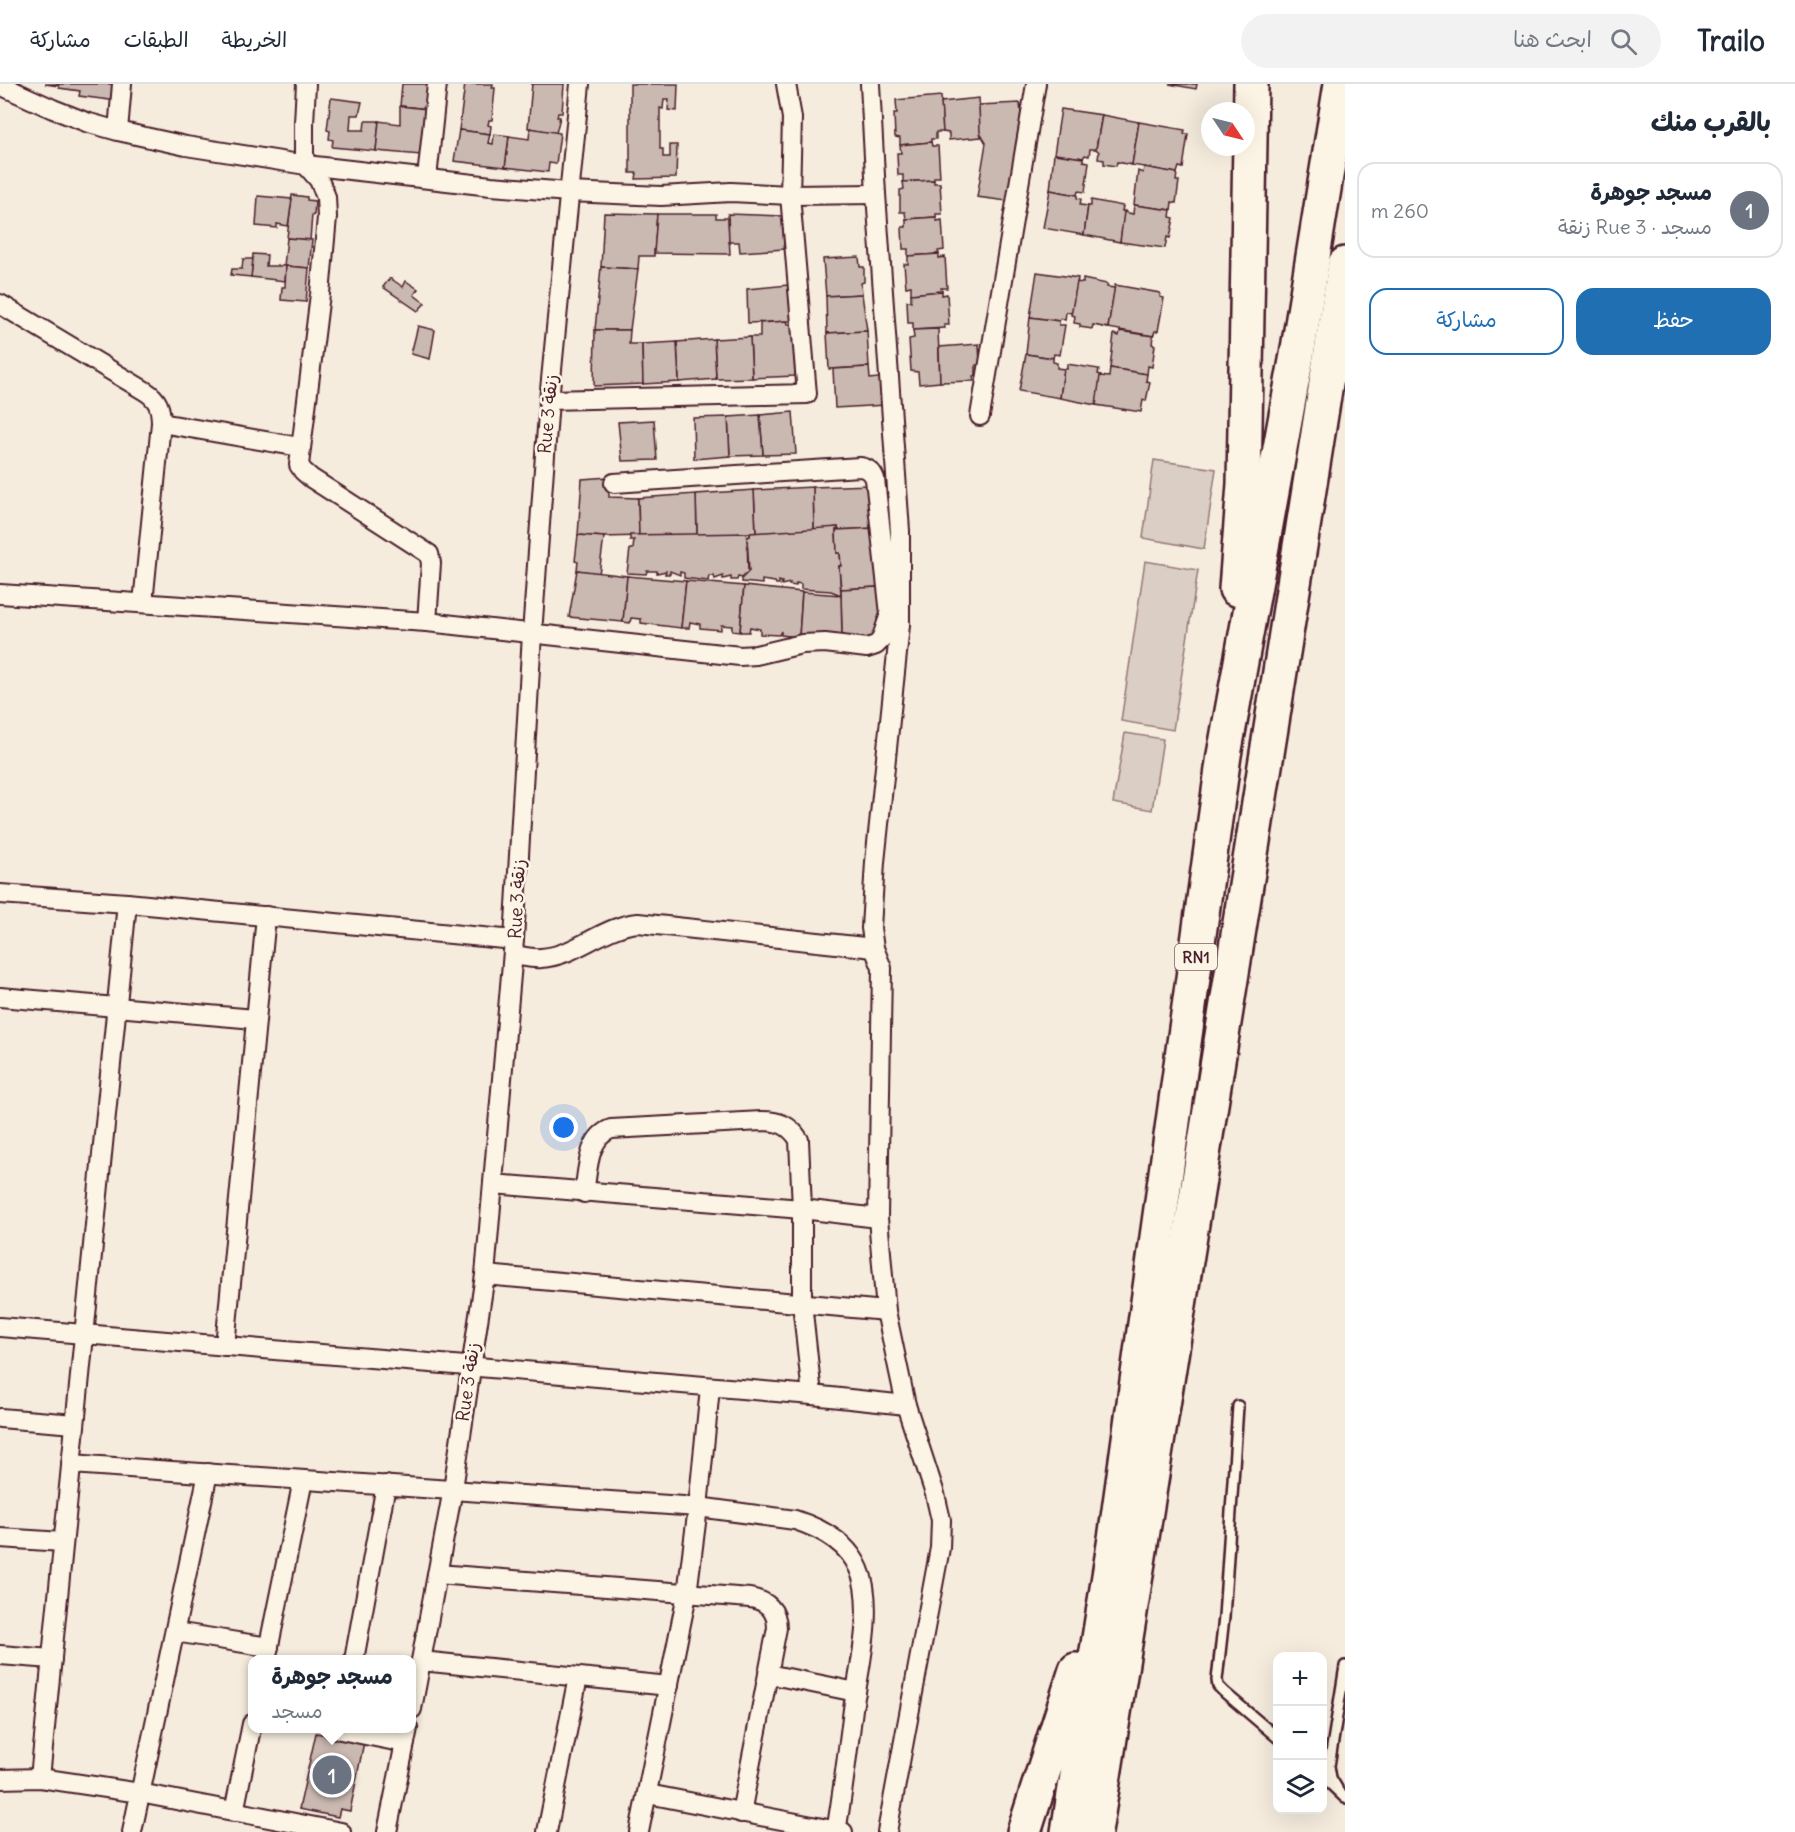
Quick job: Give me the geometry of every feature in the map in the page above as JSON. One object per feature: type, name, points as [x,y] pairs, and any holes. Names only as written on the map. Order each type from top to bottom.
[{"type":"highway","points":[[1224,755],[1244,484],[1251,84]]},
{"type":"highway","name":"RN1","points":[[1095,1832],[1224,755],[1297,355],[1341,84]]},
{"type":"highway","name":"RN1","points":[[1068,1832],[1129,1538],[1284,650],[1345,264]]},
{"type":"highway","points":[[1284,650],[1345,339]]},
{"type":"highway","points":[[1024,1832],[1064,1710],[1129,1538]]},
{"type":"highway","points":[[1112,1832],[1129,1538]]},
{"type":"street","points":[[118,131],[122,84]]},
{"type":"street","points":[[306,84],[303,144],[306,165],[319,180],[327,207],[327,217],[299,465],[307,475],[429,554],[431,563],[427,622]]},
{"type":"street","points":[[427,178],[437,84]]},
{"type":"street","name":"Rue 3 زنقة","points":[[416,1685],[453,1489],[484,1275],[514,948],[532,634],[549,400],[579,84]]},
{"type":"street","points":[[549,400],[807,394],[790,195],[792,118],[786,84]]},
{"type":"street","points":[[870,84],[900,531],[900,625],[875,862],[871,928],[874,948],[882,968],[878,1218],[886,1311],[906,1405],[941,1520],[940,1548],[887,1832]]},
{"type":"street","points":[[980,416],[1036,84]]},
{"type":"street","points":[[0,85],[64,114],[118,131],[209,150],[306,165],[520,189],[569,192],[661,196],[731,192],[790,195],[876,194]]},
{"type":"street","points":[[0,304],[152,395],[160,408],[143,603]]},
{"type":"street","points":[[160,423],[300,447]]},
{"type":"street","points":[[0,594],[427,622],[740,656],[756,655],[802,644],[825,643],[867,648],[876,645],[881,639],[890,614],[875,479],[871,471],[866,468],[614,483]]},
{"type":"street","points":[[0,894],[266,916],[514,948],[542,958],[568,951],[624,924],[638,923],[874,948]]},
{"type":"street","points":[[40,1778],[127,903]]},
{"type":"street","points":[[225,1346],[266,916]]},
{"type":"street","points":[[0,997],[255,1019]]},
{"type":"street","points":[[584,1193],[592,1151],[596,1140],[603,1132],[776,1121],[794,1132],[799,1140],[802,1209],[801,1302],[812,1395]]},
{"type":"street","points":[[493,1184],[802,1209],[878,1218]]},
{"type":"street","points":[[484,1275],[886,1311]]},
{"type":"street","points":[[0,1327],[812,1395],[906,1405]]},
{"type":"street","points":[[639,1832],[687,1594],[710,1388]]},
{"type":"street","points":[[0,1419],[75,1424]]},
{"type":"street","points":[[71,1464],[698,1507],[795,1520],[824,1532],[844,1548],[857,1565],[864,1587],[865,1623],[839,1831],[648,1794]]},
{"type":"street","points":[[132,1832],[208,1473]]},
{"type":"street","points":[[175,1632],[267,1653],[303,1480]]},
{"type":"street","points":[[355,1655],[386,1485]]},
{"type":"street","points":[[0,1538],[63,1542]]},
{"type":"street","points":[[437,1574],[757,1599],[769,1605],[777,1621],[741,1813]]},
{"type":"street","points":[[0,1655],[52,1659]]},
{"type":"street","points":[[421,1661],[669,1686]]},
{"type":"street","points":[[768,1674],[856,1692]]},
{"type":"street","points":[[548,1832],[578,1677]]},
{"type":"street","points":[[234,1812],[250,1733]]},
{"type":"street","points":[[377,1733],[406,1736],[387,1832]]},
{"type":"street","points":[[0,1779],[40,1778],[140,1793],[341,1832]]},
{"type":"lane","points":[[1238,1406],[1225,1600],[1216,1680],[1224,1692],[1273,1734]]},
{"type":"lane","points":[[1345,1666],[1329,1766],[1331,1778],[1345,1798]]},
{"type":"lane","points":[[1327,1779],[1337,1788]]},
{"type":"shaded area","points":[[1154,460],[1216,469],[1204,549],[1143,538]]},
{"type":"shaded area","points":[[1145,561],[1198,570],[1173,730],[1121,721]]},
{"type":"shaded area","points":[[1125,733],[1163,739],[1152,810],[1113,803]]},
{"type":"building","points":[[45,84],[119,84],[117,101],[79,96],[80,91]]},
{"type":"building","points":[[402,84],[433,84],[430,109],[400,106]]},
{"type":"building","points":[[465,84],[493,84],[492,88],[495,88],[492,120],[489,120],[488,125],[491,126],[490,134],[459,130]]},
{"type":"building","points":[[532,84],[564,84],[562,113],[558,113],[557,117],[560,117],[556,133],[528,128]]},
{"type":"building","points":[[630,84],[678,84],[677,111],[668,110],[669,99],[664,99],[663,109],[660,108],[660,149],[663,149],[663,157],[670,157],[670,145],[677,145],[676,178],[636,179],[637,173],[630,173]]},
{"type":"building","points":[[1169,84],[1197,84],[1196,89]]},
{"type":"building","points":[[941,96],[943,132],[936,132],[936,139],[931,139],[931,142],[900,145],[900,138],[895,137],[896,100]]},
{"type":"building","points":[[331,98],[362,102],[359,115],[351,115],[350,130],[364,130],[365,121],[379,121],[376,151],[332,147],[333,140],[329,139],[330,131],[327,130]]},
{"type":"building","points":[[979,98],[981,137],[949,140],[949,133],[943,132],[941,102]]},
{"type":"building","points":[[1020,103],[1021,113],[1007,201],[977,197],[986,143],[980,133],[979,105]]},
{"type":"building","points":[[400,106],[427,109],[421,155],[376,151],[379,121],[400,124]]},
{"type":"building","points":[[1061,109],[1102,115],[1096,149],[1090,149],[1089,156],[1085,155],[1083,158],[1054,154]]},
{"type":"building","points":[[1102,115],[1139,122],[1132,165],[1117,162],[1116,166],[1104,164],[1104,160],[1098,159],[1099,152],[1096,149]]},
{"type":"building","points":[[1139,122],[1185,130],[1184,134],[1188,134],[1183,168],[1179,167],[1177,173],[1132,165]]},
{"type":"building","points":[[530,128],[560,133],[556,164],[549,163],[548,172],[505,167],[509,136],[529,139]]},
{"type":"building","points":[[459,130],[490,134],[488,143],[493,144],[494,134],[509,136],[505,167],[454,161]]},
{"type":"building","points":[[931,142],[932,146],[938,146],[940,177],[934,177],[934,180],[903,182],[903,175],[898,175],[897,153],[901,153],[900,145]]},
{"type":"building","points":[[1054,154],[1083,158],[1083,161],[1089,162],[1085,192],[1078,191],[1077,195],[1050,190]]},
{"type":"building","points":[[1144,167],[1177,173],[1176,181],[1179,181],[1176,203],[1172,202],[1171,210],[1134,205],[1138,171],[1143,173]]},
{"type":"building","points":[[934,180],[934,183],[940,183],[942,214],[936,214],[936,217],[906,219],[905,212],[900,212],[900,190],[904,189],[903,182]]},
{"type":"building","points":[[1050,190],[1077,195],[1077,198],[1081,199],[1080,205],[1088,206],[1084,235],[1043,228]]},
{"type":"building","points":[[292,195],[307,197],[307,200],[315,201],[310,240],[287,238]]},
{"type":"building","points":[[258,196],[292,199],[288,226],[277,224],[277,228],[256,226]]},
{"type":"building","points":[[1091,200],[1123,206],[1122,211],[1125,211],[1120,242],[1084,235]]},
{"type":"building","points":[[1134,205],[1171,210],[1170,217],[1174,218],[1170,238],[1167,237],[1165,248],[1120,242],[1124,212],[1133,214]]},
{"type":"building","points":[[604,213],[657,214],[654,256],[639,256],[638,269],[601,267]]},
{"type":"building","points":[[657,214],[716,214],[716,218],[728,218],[730,254],[654,253]]},
{"type":"building","points":[[728,214],[783,216],[784,249],[740,252],[739,242],[729,242]]},
{"type":"building","points":[[936,217],[937,221],[942,220],[944,250],[938,251],[939,254],[908,256],[908,249],[903,249],[902,227],[906,227],[906,219]]},
{"type":"building","points":[[287,238],[312,240],[309,268],[284,266]]},
{"type":"building","points":[[253,254],[267,255],[266,266],[286,266],[285,281],[251,277]]},
{"type":"building","points":[[939,254],[939,258],[945,257],[947,288],[941,288],[942,291],[911,294],[911,286],[906,287],[904,264],[908,264],[908,256]]},
{"type":"building","points":[[859,257],[860,267],[864,267],[864,282],[861,283],[862,294],[826,296],[823,259]]},
{"type":"building","points":[[243,259],[253,259],[251,277],[231,275],[232,269],[242,269]]},
{"type":"building","points":[[286,266],[309,268],[306,302],[281,300],[282,287],[285,287]]},
{"type":"building","points":[[601,267],[638,269],[630,330],[595,330]]},
{"type":"building","points":[[1037,272],[1078,278],[1072,313],[1066,312],[1065,320],[1030,317]]},
{"type":"building","points":[[390,278],[403,287],[406,281],[418,289],[414,295],[425,303],[418,311],[383,287]]},
{"type":"building","points":[[1083,279],[1115,288],[1108,328],[1093,325],[1092,329],[1080,327],[1080,324],[1074,323],[1075,316],[1071,315],[1077,282],[1083,283]]},
{"type":"building","points":[[788,285],[791,321],[748,323],[747,289]]},
{"type":"building","points":[[1115,285],[1160,293],[1160,297],[1164,298],[1158,331],[1155,331],[1153,336],[1108,328]]},
{"type":"building","points":[[942,291],[942,295],[947,294],[949,325],[944,325],[945,328],[913,330],[913,323],[908,323],[907,301],[911,301],[911,294]]},
{"type":"building","points":[[862,294],[867,331],[827,333],[826,296]]},
{"type":"building","points":[[1030,317],[1059,321],[1059,325],[1065,325],[1060,355],[1054,354],[1053,358],[1026,354]]},
{"type":"building","points":[[787,321],[788,324],[793,324],[795,376],[752,378],[750,337],[760,337],[760,323]]},
{"type":"building","points":[[418,326],[435,330],[430,359],[411,354]]},
{"type":"building","points":[[938,329],[940,382],[919,384],[918,372],[911,371],[909,339],[914,338],[913,330]]},
{"type":"building","points":[[595,330],[630,330],[629,344],[642,344],[643,384],[594,386]]},
{"type":"building","points":[[867,331],[869,367],[829,369],[827,333]]},
{"type":"building","points":[[1120,331],[1153,336],[1152,344],[1155,345],[1152,367],[1148,366],[1147,374],[1110,368],[1114,334],[1119,336]]},
{"type":"building","points":[[750,337],[752,378],[716,379],[714,339]]},
{"type":"building","points":[[714,339],[716,379],[679,382],[677,342]]},
{"type":"building","points":[[677,342],[679,382],[643,384],[642,344]]},
{"type":"building","points":[[979,344],[980,365],[976,365],[974,381],[940,382],[939,347]]},
{"type":"building","points":[[1026,354],[1053,358],[1053,362],[1057,363],[1057,368],[1064,369],[1060,398],[1019,391]]},
{"type":"building","points":[[1067,364],[1099,369],[1098,374],[1101,375],[1096,405],[1060,398],[1064,369],[1067,369]]},
{"type":"building","points":[[869,367],[870,379],[885,377],[886,405],[835,408],[833,369]]},
{"type":"building","points":[[1110,368],[1147,374],[1146,381],[1150,382],[1141,412],[1096,405],[1100,376],[1109,377]]},
{"type":"building","points":[[793,412],[796,454],[763,455],[760,415]]},
{"type":"building","points":[[760,415],[763,455],[730,456],[728,417]]},
{"type":"building","points":[[728,417],[730,456],[694,459],[693,418]]},
{"type":"building","points":[[654,420],[657,460],[622,461],[618,422]]},
{"type":"building","points":[[608,477],[609,497],[638,498],[639,536],[578,535],[582,479]]},
{"type":"building","points":[[871,485],[875,528],[838,530],[838,527],[814,530],[813,487]]},
{"type":"building","points":[[813,487],[814,530],[756,533],[754,490]]},
{"type":"building","points":[[754,490],[756,533],[697,535],[696,494]]},
{"type":"building","points":[[696,494],[697,535],[639,536],[638,498]]},
{"type":"building","points":[[838,527],[836,530],[837,553],[840,553],[841,595],[831,591],[801,589],[801,584],[796,583],[796,586],[789,585],[790,583],[781,585],[782,582],[779,581],[779,584],[762,580],[762,584],[742,582],[742,578],[749,571],[747,537],[750,533]]},
{"type":"building","points":[[875,528],[878,587],[841,589],[840,553],[837,553],[836,530]]},
{"type":"building","points":[[750,533],[747,537],[748,572],[742,578],[738,577],[737,580],[731,580],[731,577],[723,579],[723,576],[715,579],[714,576],[709,576],[708,581],[684,578],[684,573],[680,572],[680,575],[670,571],[670,574],[665,574],[666,571],[657,573],[657,571],[647,571],[646,574],[627,573],[630,549],[633,549],[634,540],[630,540],[630,535]]},
{"type":"building","points":[[578,535],[604,537],[599,574],[577,570],[578,562],[575,561]]},
{"type":"building","points":[[577,570],[627,576],[623,622],[569,617]]},
{"type":"building","points":[[627,576],[686,581],[681,628],[641,623],[641,619],[631,618],[630,623],[623,622]]},
{"type":"building","points":[[686,581],[744,586],[740,632],[732,631],[732,626],[721,625],[721,630],[700,628],[700,624],[690,622],[689,628],[681,628]]},
{"type":"building","points":[[744,586],[802,592],[799,637],[781,635],[781,631],[779,635],[760,634],[760,629],[750,627],[749,632],[740,632]]},
{"type":"building","points":[[878,587],[881,619],[877,619],[878,638],[861,638],[861,643],[842,641],[841,589]]},
{"type":"building","points":[[802,592],[841,595],[842,636],[823,634],[822,639],[799,637]]},
{"type":"building","points":[[316,1733],[364,1742],[350,1811],[340,1809],[338,1817],[299,1809]]},
{"type":"place","name":"مسجد جوهرة","points":[[332,1775]]}]
